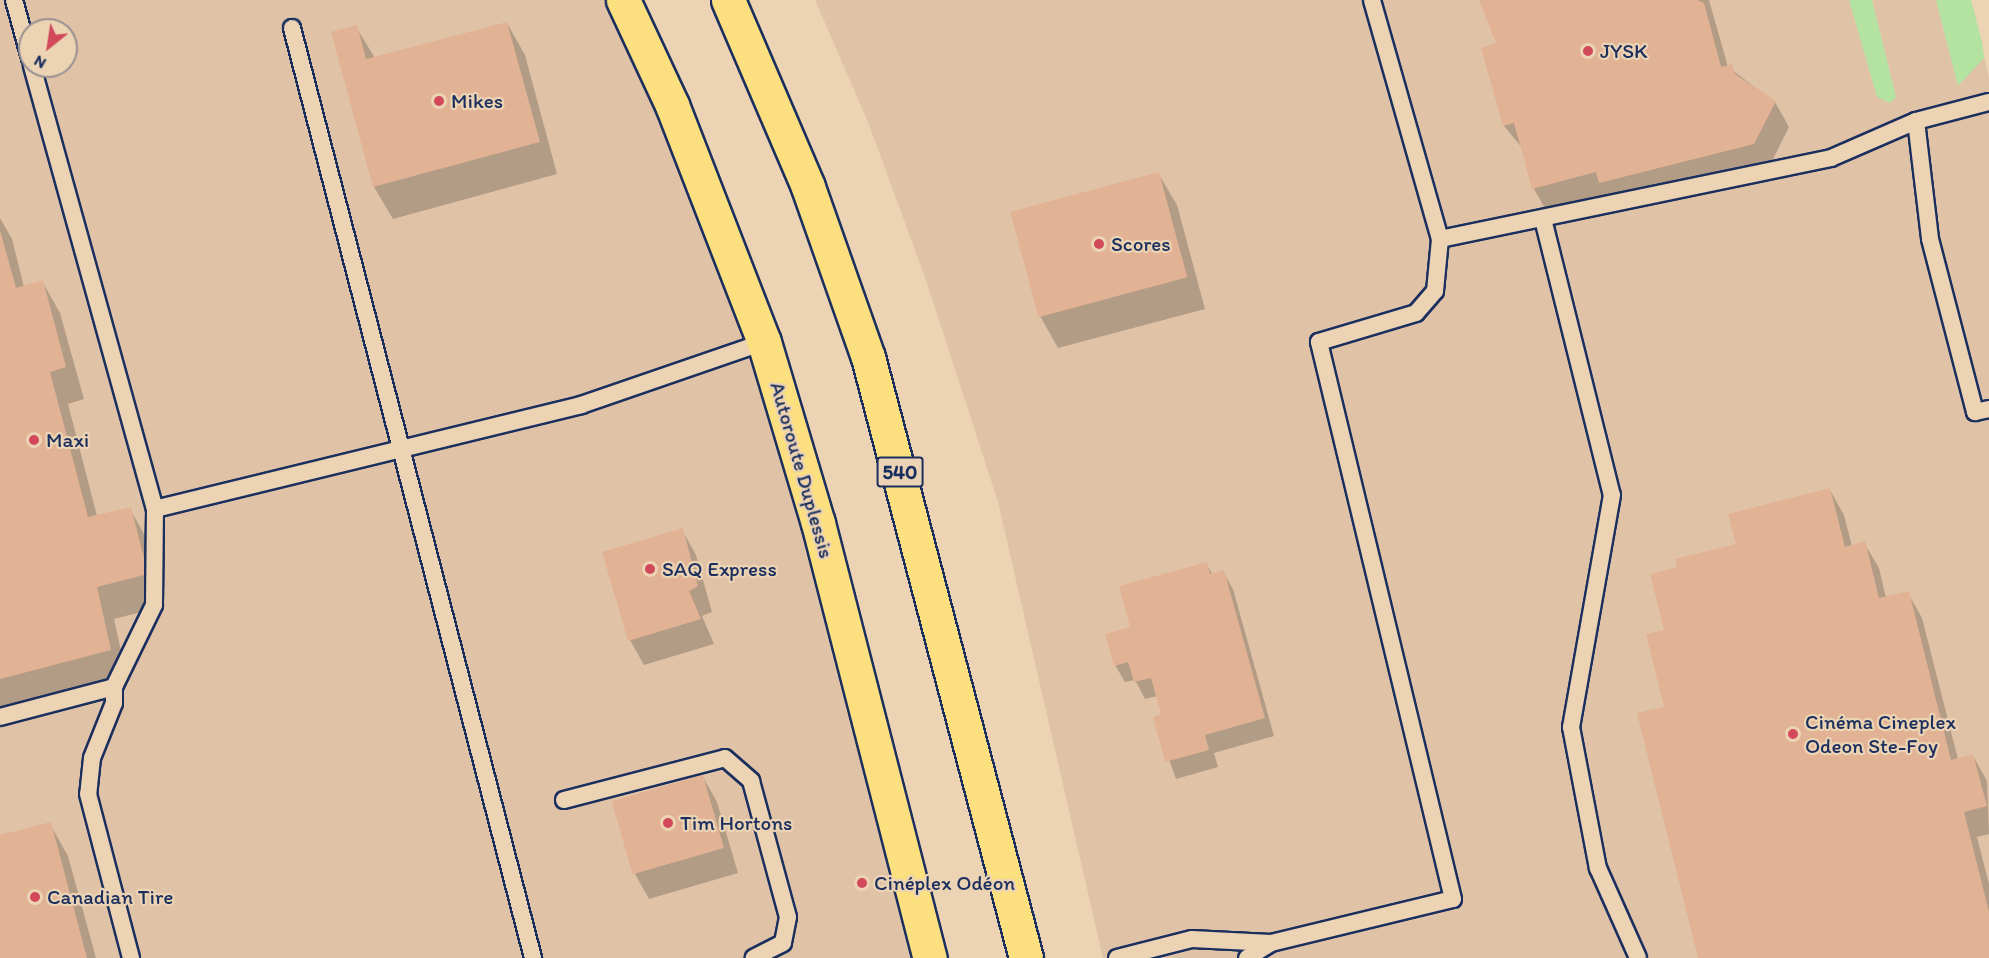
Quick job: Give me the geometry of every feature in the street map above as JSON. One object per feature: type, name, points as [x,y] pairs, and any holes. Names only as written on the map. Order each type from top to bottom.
[{"type":"highway","name":"Autoroute Duplessis","points":[[623,0],[672,105],[764,342],[818,523],[930,958]]},
{"type":"highway","name":"540","points":[[728,0],[808,187],[868,357],[1026,958]]},
{"type":"lane","points":[[14,0],[19,18]]},
{"type":"lane","points":[[1247,958],[1271,944],[1453,899],[1319,342],[1416,313],[1435,291],[1440,239],[1372,0]]},
{"type":"lane","points":[[292,28],[399,449],[533,958]]},
{"type":"lane","points":[[35,78],[155,509],[154,605],[114,687],[114,702],[92,758],[88,794],[131,958]]},
{"type":"lane","points":[[1440,239],[1831,158],[1916,121],[1989,102]]},
{"type":"lane","points":[[1916,121],[1930,238],[1975,412],[1989,409]]},
{"type":"lane","points":[[1543,219],[1612,495],[1571,727],[1598,868],[1638,958]]},
{"type":"lane","points":[[155,509],[581,405],[764,342]]},
{"type":"lane","points":[[0,717],[114,687]]},
{"type":"lane","points":[[564,800],[725,758],[751,781],[788,917],[783,943],[754,958]]},
{"type":"lane","points":[[1117,958],[1192,939],[1271,944]]},
{"type":"shaded area","points":[[0,0],[623,0],[708,192],[930,958],[0,958]]},
{"type":"shaded area","points":[[815,0],[1971,0],[1989,78],[1989,958],[1103,958],[998,502],[926,280],[868,122]]},
{"type":"green space","points":[[1849,0],[1872,0],[1896,97],[1890,103],[1877,97]]},
{"type":"green space","points":[[1936,0],[1971,0],[1982,42],[1984,58],[1958,86]]},
{"type":"building","points":[[1479,0],[1697,0],[1704,3],[1721,67],[1732,64],[1735,74],[1776,101],[1754,144],[1599,183],[1596,172],[1532,189],[1514,123],[1503,126],[1481,48],[1496,43]]},
{"type":"building","name":"Mikes","points":[[507,22],[540,142],[373,187],[331,32],[357,25],[366,59]]},
{"type":"building","name":"Scores","points":[[1159,172],[1187,277],[1038,317],[1010,212]]},
{"type":"building","name":"Maxi","points":[[0,230],[16,288],[43,280],[66,367],[50,372],[88,517],[131,507],[148,574],[97,587],[111,650],[0,679]]},
{"type":"building","name":"Cinéma Cineplex Odeon Ste-Foy","points":[[1830,488],[1845,547],[1865,541],[1879,598],[1909,591],[1951,760],[1973,754],[1987,806],[1964,812],[1989,912],[1989,958],[1698,958],[1637,713],[1664,707],[1646,634],[1664,630],[1650,574],[1677,567],[1675,559],[1736,544],[1728,514]]},
{"type":"building","name":"SAQ Express","points":[[683,528],[698,586],[689,591],[701,619],[628,641],[602,552]]},
{"type":"building","points":[[1207,562],[1210,574],[1224,570],[1265,718],[1205,735],[1209,750],[1165,762],[1153,717],[1161,714],[1151,678],[1134,682],[1128,662],[1114,666],[1105,634],[1130,627],[1119,586]]},
{"type":"building","name":"Tim Hortons","points":[[703,775],[724,848],[633,874],[612,801]]},
{"type":"building","name":"Canadian Tire","points":[[51,822],[87,958],[0,958],[0,835]]},
{"type":"place","name":"JYSK","points":[[1588,51]]},
{"type":"place","name":"Mikes","points":[[439,101]]},
{"type":"place","name":"Scores","points":[[1099,244]]},
{"type":"place","name":"Maxi","points":[[34,440]]},
{"type":"place","name":"SAQ Express","points":[[650,569]]},
{"type":"place","name":"Cinéma Cineplex Odeon Ste-Foy","points":[[1793,734]]},
{"type":"place","name":"Tim Hortons","points":[[668,823]]},
{"type":"place","name":"Cinéplex Odéon","points":[[862,883]]},
{"type":"place","name":"Canadian Tire","points":[[35,897]]}]
